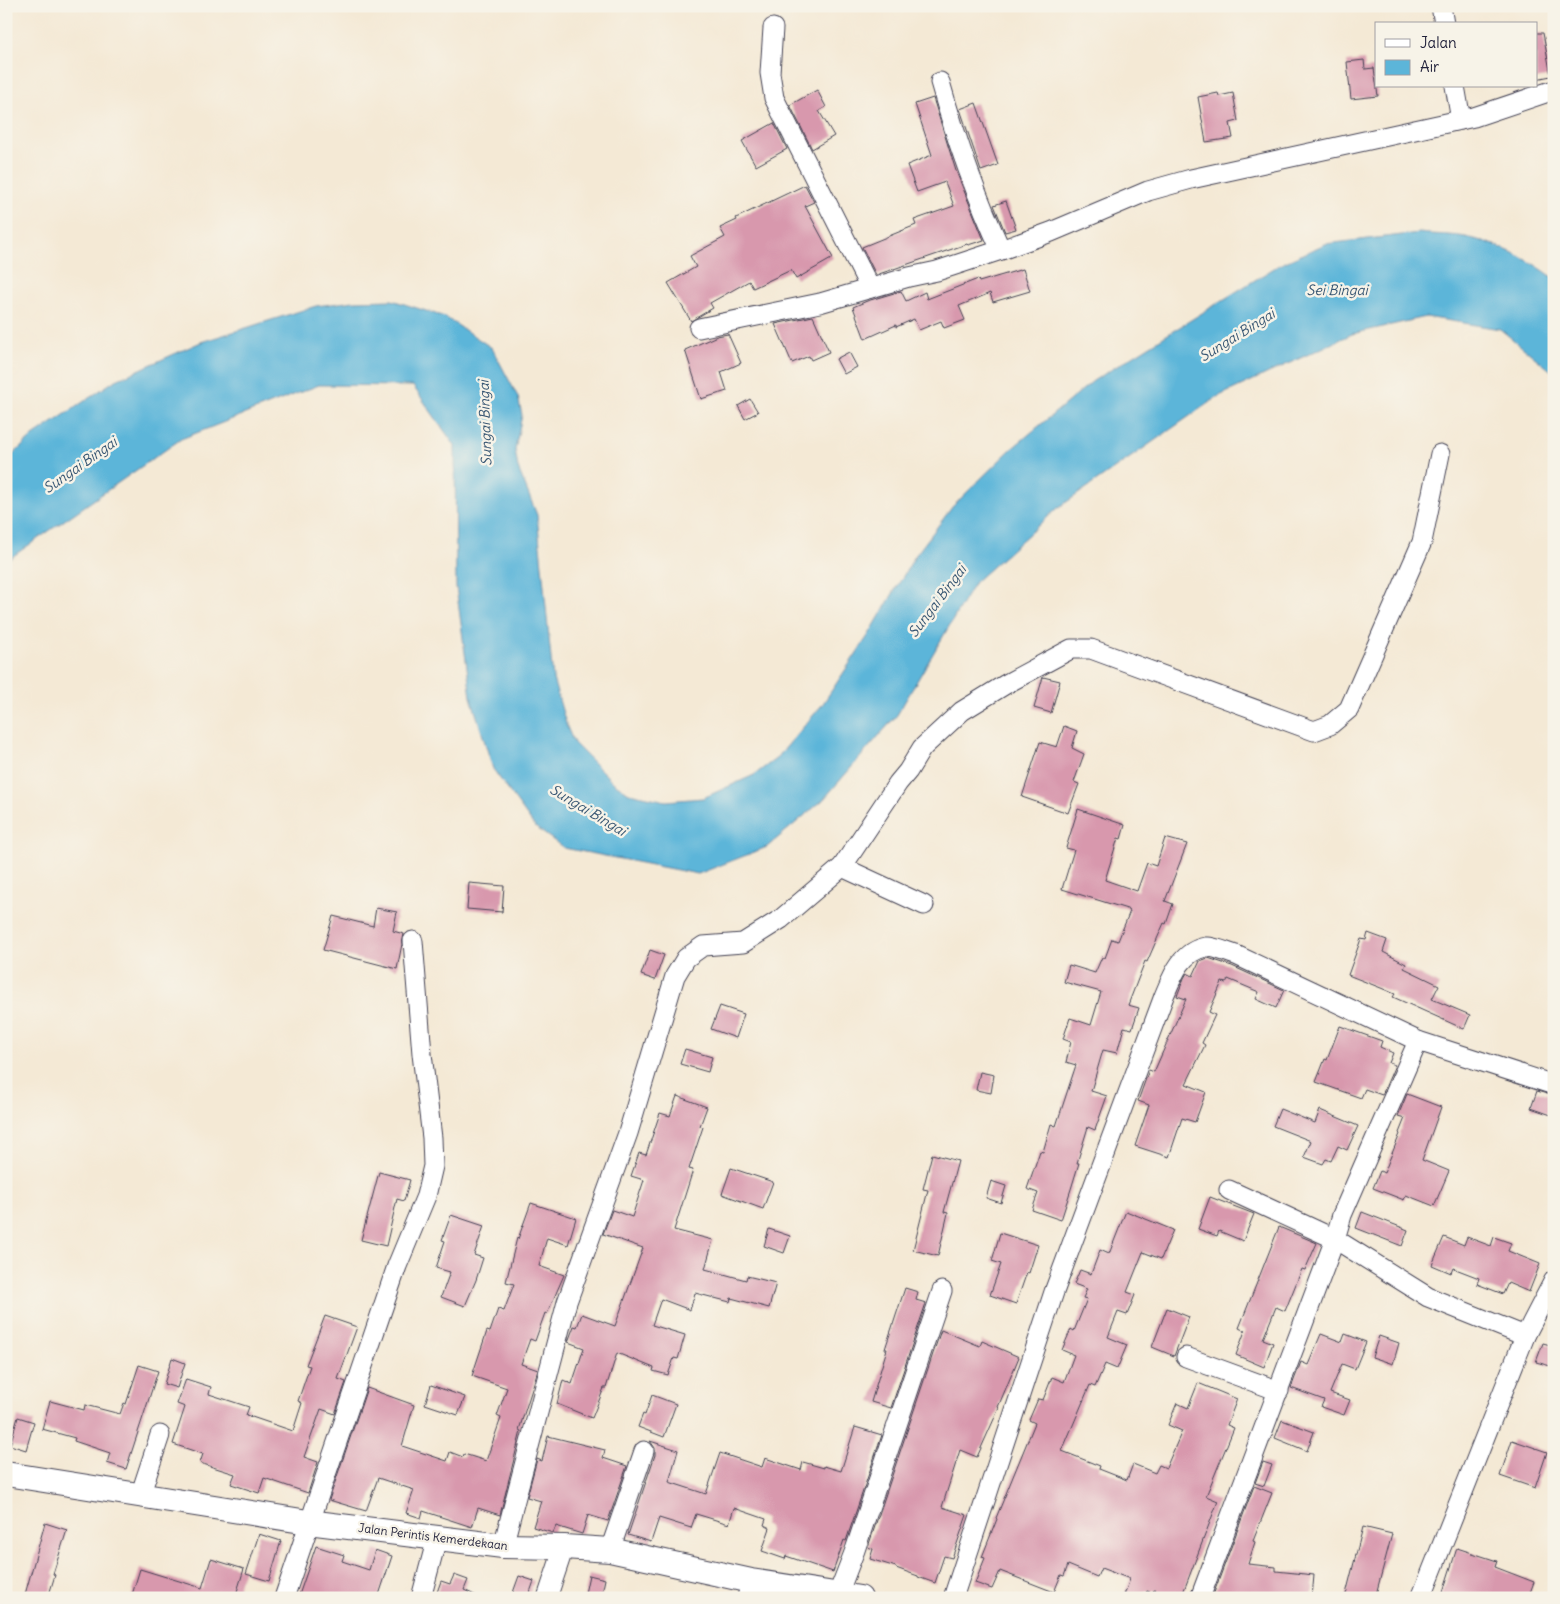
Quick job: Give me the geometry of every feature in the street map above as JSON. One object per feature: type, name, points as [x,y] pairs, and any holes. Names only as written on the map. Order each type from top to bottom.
[{"type":"street","points":[[1441,6],[1444,22]]},
{"type":"street","points":[[773,28],[770,73],[774,98],[870,288]]},
{"type":"street","points":[[940,82],[954,133],[986,218],[1001,250]]},
{"type":"street","points":[[1455,88],[1461,120]]},
{"type":"street","points":[[699,328],[820,304],[870,288],[937,271],[1051,232],[1148,191],[1192,179],[1474,117],[1554,90]]},
{"type":"street","points":[[503,1546],[567,1302],[628,1133],[675,976],[686,958],[703,946],[743,942],[781,919],[842,867],[922,748],[946,724],[969,706],[1071,649],[1091,649],[1314,731],[1330,725],[1348,709],[1422,542],[1440,454]]},
{"type":"street","points":[[842,867],[924,905]]},
{"type":"street","points":[[284,1598],[308,1522],[397,1266],[426,1196],[433,1166],[413,941]]},
{"type":"street","points":[[953,1598],[1054,1292],[1164,996],[1175,971],[1188,955],[1206,947],[1236,955],[1418,1041],[1554,1085]]},
{"type":"street","points":[[1200,1598],[1336,1239],[1342,1215],[1418,1041]]},
{"type":"street","points":[[1229,1190],[1336,1239],[1428,1297],[1525,1336]]},
{"type":"street","points":[[1421,1598],[1525,1336],[1554,1280]]},
{"type":"street","points":[[849,1596],[855,1550],[942,1291]]},
{"type":"street","points":[[1186,1358],[1279,1391]]},
{"type":"street","points":[[140,1496],[160,1434]]},
{"type":"street","points":[[610,1550],[644,1451]]},
{"type":"street","name":"Jalan Perintis Kemerdekaan","points":[[6,1474],[308,1522],[503,1546],[610,1550],[749,1590],[849,1596]]},
{"type":"street","points":[[421,1598],[437,1538]]},
{"type":"street","points":[[547,1598],[564,1547]]},
{"type":"water","name":"Sei Bingai","points":[[1419,233],[1464,237],[1493,245],[1525,259],[1554,278],[1554,373],[1500,329],[1426,317],[1352,334],[1217,397],[1058,508],[975,582],[897,715],[823,800],[767,847],[698,874],[564,848],[535,827],[493,769],[471,697],[456,587],[455,446],[413,386],[319,385],[181,439],[6,561],[6,461],[33,436],[114,381],[201,342],[316,306],[354,301],[392,300],[445,317],[492,348],[518,397],[522,415],[515,450],[518,468],[537,515],[553,679],[567,727],[574,743],[614,783],[629,793],[666,801],[703,798],[754,775],[777,758],[822,705],[868,636],[915,556],[953,506],[1009,451],[1093,381],[1279,265],[1325,244]]},
{"type":"building","points":[[1538,33],[1543,33],[1551,76],[1538,79]]},
{"type":"building","points":[[1364,60],[1365,69],[1374,68],[1375,88],[1377,88],[1378,96],[1351,99],[1347,62]]},
{"type":"building","points":[[817,90],[826,107],[819,111],[834,136],[812,149],[790,105]]},
{"type":"building","points":[[1218,93],[1219,96],[1233,93],[1238,121],[1230,123],[1233,138],[1206,142],[1198,97]]},
{"type":"building","points":[[933,98],[956,171],[984,240],[876,275],[862,247],[916,225],[914,220],[954,206],[945,182],[917,192],[907,165],[932,155],[915,104]]},
{"type":"building","points":[[976,103],[998,165],[981,171],[960,109]]},
{"type":"building","points":[[774,123],[787,149],[756,166],[742,141]]},
{"type":"building","points":[[805,185],[814,202],[805,206],[833,258],[796,279],[791,270],[753,288],[749,281],[710,303],[713,308],[691,321],[668,283],[696,267],[690,256],[725,237],[720,228],[737,220],[736,218]]},
{"type":"building","points":[[1006,201],[1016,229],[1005,232],[994,205]]},
{"type":"building","points":[[1023,269],[1030,291],[993,302],[990,293],[959,306],[965,320],[944,328],[941,321],[919,330],[914,319],[865,339],[853,307],[901,291],[906,301],[925,292],[927,299],[978,279],[979,282]]},
{"type":"building","points":[[813,316],[829,352],[811,360],[809,356],[792,363],[775,324]]},
{"type":"building","points":[[728,334],[741,363],[721,372],[727,391],[701,399],[685,350],[717,336]]},
{"type":"building","points":[[849,352],[857,367],[844,374],[836,359]]},
{"type":"building","points":[[750,399],[758,412],[745,419],[738,406]]},
{"type":"building","points":[[1043,677],[1060,681],[1051,713],[1034,708]]},
{"type":"building","points":[[1064,726],[1077,731],[1072,748],[1084,754],[1074,782],[1079,784],[1068,813],[1022,797],[1040,742],[1057,747]]},
{"type":"building","points":[[1078,809],[1125,825],[1121,839],[1118,838],[1105,880],[1137,891],[1147,863],[1156,866],[1165,838],[1187,844],[1165,901],[1173,904],[1166,924],[1164,923],[1147,962],[1145,961],[1128,1005],[1139,1008],[1132,1029],[1124,1027],[1117,1053],[1103,1050],[1091,1091],[1107,1096],[1095,1130],[1088,1127],[1061,1220],[1032,1210],[1038,1193],[1027,1189],[1040,1151],[1043,1152],[1051,1124],[1056,1126],[1076,1065],[1066,1062],[1071,1042],[1063,1039],[1070,1018],[1091,1025],[1101,992],[1064,982],[1069,965],[1095,973],[1102,957],[1105,958],[1112,939],[1118,941],[1130,911],[1062,889],[1074,850],[1066,848]]},
{"type":"building","points":[[469,883],[504,886],[502,912],[467,909]]},
{"type":"building","points":[[376,908],[397,912],[393,931],[404,934],[397,969],[323,950],[333,916],[373,926]]},
{"type":"building","points":[[1368,933],[1387,940],[1383,952],[1406,964],[1404,968],[1439,985],[1432,999],[1470,1015],[1464,1029],[1393,997],[1395,994],[1348,975],[1361,939],[1366,940]]},
{"type":"building","points":[[650,950],[664,955],[655,980],[641,975]]},
{"type":"building","points":[[1208,958],[1232,966],[1284,990],[1276,1008],[1256,999],[1259,992],[1228,979],[1226,983],[1222,982],[1209,1012],[1215,1015],[1202,1043],[1205,1045],[1186,1084],[1206,1092],[1195,1122],[1182,1118],[1169,1157],[1135,1146],[1149,1105],[1138,1101],[1149,1070],[1154,1072],[1186,999],[1177,996],[1184,978],[1187,973],[1193,976],[1200,961]]},
{"type":"building","points":[[720,1006],[744,1014],[736,1038],[711,1029]]},
{"type":"building","points":[[1340,1026],[1382,1041],[1380,1047],[1393,1053],[1389,1063],[1395,1065],[1382,1095],[1365,1089],[1361,1098],[1316,1082]]},
{"type":"building","points":[[685,1049],[712,1057],[708,1072],[680,1064]]},
{"type":"building","points":[[980,1072],[994,1075],[991,1093],[976,1090]]},
{"type":"building","points":[[1537,1091],[1554,1096],[1554,1116],[1531,1108]]},
{"type":"building","points":[[1407,1094],[1441,1107],[1422,1160],[1449,1171],[1434,1206],[1406,1195],[1404,1200],[1373,1188],[1380,1171],[1384,1173],[1400,1134],[1405,1118],[1398,1116]]},
{"type":"building","points":[[677,1096],[707,1107],[700,1126],[703,1127],[689,1169],[693,1170],[674,1230],[713,1240],[705,1269],[746,1280],[747,1276],[776,1283],[769,1308],[731,1298],[730,1302],[695,1293],[690,1310],[661,1299],[652,1325],[685,1335],[678,1359],[674,1358],[668,1375],[653,1371],[654,1368],[617,1353],[606,1388],[604,1388],[592,1418],[557,1404],[563,1380],[572,1384],[584,1348],[568,1342],[574,1326],[577,1327],[582,1314],[615,1326],[643,1248],[603,1234],[612,1210],[632,1217],[644,1180],[631,1176],[639,1153],[646,1155],[660,1113],[670,1116]]},
{"type":"building","points":[[1280,1109],[1315,1123],[1320,1110],[1358,1126],[1347,1150],[1338,1146],[1331,1161],[1326,1159],[1323,1164],[1304,1157],[1311,1141],[1273,1126]]},
{"type":"building","points":[[932,1154],[958,1161],[944,1212],[948,1213],[938,1256],[913,1250],[928,1190],[923,1189]]},
{"type":"building","points":[[731,1168],[773,1182],[763,1209],[722,1194]]},
{"type":"building","points":[[379,1172],[410,1180],[404,1201],[397,1199],[386,1246],[361,1240]]},
{"type":"building","points":[[991,1181],[1006,1186],[1001,1203],[986,1198]]},
{"type":"building","points":[[1210,1197],[1254,1214],[1243,1241],[1219,1231],[1217,1236],[1198,1229]]},
{"type":"building","points":[[531,1203],[576,1218],[568,1245],[547,1238],[539,1266],[564,1275],[547,1314],[545,1313],[535,1341],[530,1339],[521,1364],[538,1370],[519,1430],[521,1431],[500,1515],[478,1508],[472,1527],[423,1511],[421,1518],[406,1513],[414,1490],[378,1478],[366,1511],[329,1500],[367,1388],[414,1405],[402,1446],[447,1461],[450,1452],[463,1457],[464,1454],[486,1461],[501,1418],[497,1416],[507,1388],[472,1376],[487,1331],[490,1332],[498,1309],[504,1311],[514,1284],[506,1282],[517,1238]]},
{"type":"building","points":[[1126,1211],[1173,1230],[1161,1259],[1143,1252],[1127,1292],[1135,1295],[1127,1315],[1118,1312],[1108,1337],[1127,1345],[1117,1369],[1105,1364],[1095,1387],[1090,1385],[1062,1451],[1100,1466],[1099,1469],[1127,1480],[1133,1464],[1155,1473],[1159,1465],[1166,1468],[1182,1431],[1168,1425],[1177,1403],[1188,1408],[1198,1383],[1237,1399],[1227,1425],[1234,1428],[1206,1496],[1218,1501],[1181,1598],[1173,1598],[1154,1590],[1152,1593],[1147,1591],[1144,1598],[1123,1598],[1130,1579],[1101,1568],[1097,1577],[1068,1565],[1064,1576],[1061,1575],[1054,1592],[1000,1571],[992,1589],[975,1583],[985,1558],[982,1557],[996,1518],[1035,1423],[1029,1420],[1038,1399],[1043,1400],[1052,1377],[1064,1382],[1074,1355],[1062,1350],[1071,1329],[1074,1331],[1087,1299],[1083,1298],[1087,1289],[1074,1284],[1080,1270],[1091,1274],[1100,1250],[1109,1254]]},
{"type":"building","points":[[1362,1212],[1408,1230],[1402,1246],[1356,1228]]},
{"type":"building","points":[[451,1215],[484,1226],[474,1255],[483,1258],[465,1306],[441,1297],[450,1272],[436,1268],[445,1241],[442,1240]]},
{"type":"building","points":[[1279,1227],[1317,1243],[1305,1270],[1302,1269],[1285,1311],[1276,1307],[1263,1339],[1273,1343],[1264,1367],[1236,1355],[1245,1331],[1239,1328]]},
{"type":"building","points":[[769,1229],[790,1236],[784,1253],[764,1246]]},
{"type":"building","points":[[1000,1233],[1038,1245],[1016,1304],[990,1295],[1001,1264],[992,1261]]},
{"type":"building","points":[[1444,1237],[1464,1245],[1467,1237],[1491,1246],[1494,1237],[1511,1243],[1508,1251],[1540,1264],[1529,1292],[1508,1283],[1503,1294],[1477,1284],[1479,1278],[1453,1268],[1451,1273],[1432,1265]]},
{"type":"building","points":[[905,1288],[918,1292],[916,1300],[926,1303],[891,1408],[871,1402],[887,1349],[885,1349]]},
{"type":"building","points":[[1167,1308],[1189,1317],[1174,1356],[1152,1347]]},
{"type":"building","points":[[325,1316],[357,1327],[338,1379],[346,1382],[335,1414],[321,1409],[304,1457],[318,1462],[308,1493],[264,1478],[259,1493],[231,1484],[235,1474],[200,1463],[203,1454],[173,1444],[185,1407],[177,1404],[186,1379],[211,1387],[209,1394],[249,1407],[246,1415],[293,1431],[302,1403],[298,1401],[310,1366],[306,1365]]},
{"type":"building","points":[[941,1330],[980,1346],[982,1341],[1019,1357],[977,1457],[960,1450],[942,1507],[967,1515],[952,1558],[944,1556],[935,1583],[896,1567],[870,1559],[873,1549],[868,1547]]},
{"type":"building","points":[[1321,1334],[1342,1342],[1345,1334],[1366,1342],[1355,1369],[1342,1364],[1330,1393],[1350,1400],[1344,1415],[1321,1407],[1324,1400],[1291,1388],[1301,1362],[1308,1365]]},
{"type":"building","points":[[1379,1336],[1399,1343],[1393,1364],[1372,1357]]},
{"type":"building","points":[[1543,1343],[1554,1346],[1554,1367],[1536,1362]]},
{"type":"building","points":[[172,1358],[185,1363],[177,1388],[164,1384]]},
{"type":"building","points":[[139,1365],[158,1371],[126,1469],[107,1463],[110,1453],[74,1441],[75,1438],[42,1429],[50,1401],[84,1410],[85,1405],[120,1414],[124,1403],[126,1404]]},
{"type":"building","points":[[431,1385],[465,1397],[458,1415],[425,1404]]},
{"type":"building","points":[[652,1395],[676,1404],[664,1437],[638,1427],[643,1414],[645,1415]]},
{"type":"building","points":[[18,1417],[34,1422],[26,1450],[10,1445]]},
{"type":"building","points":[[1282,1420],[1314,1432],[1307,1451],[1275,1438]]},
{"type":"building","points":[[855,1427],[882,1435],[846,1541],[844,1540],[833,1572],[786,1556],[785,1559],[762,1551],[770,1528],[764,1525],[766,1519],[734,1508],[729,1524],[696,1514],[691,1528],[659,1518],[651,1542],[628,1535],[655,1455],[655,1448],[650,1441],[678,1450],[669,1482],[706,1494],[720,1453],[762,1467],[765,1458],[801,1470],[803,1462],[841,1471]]},
{"type":"building","points":[[548,1436],[605,1450],[603,1458],[627,1466],[608,1521],[588,1515],[582,1534],[556,1526],[553,1533],[533,1527],[541,1501],[527,1497],[537,1459],[542,1461]]},
{"type":"building","points":[[1512,1440],[1547,1452],[1535,1488],[1500,1476]]},
{"type":"building","points":[[1263,1462],[1272,1465],[1264,1486],[1255,1483]]},
{"type":"building","points":[[1254,1486],[1272,1493],[1253,1541],[1255,1542],[1248,1564],[1276,1567],[1276,1571],[1314,1575],[1312,1598],[1262,1598],[1237,1595],[1236,1598],[1212,1598]]},
{"type":"building","points":[[45,1523],[67,1530],[53,1574],[55,1575],[48,1598],[24,1598]]},
{"type":"building","points":[[1363,1527],[1392,1534],[1375,1598],[1345,1598]]},
{"type":"building","points":[[259,1534],[281,1541],[269,1581],[246,1574]]},
{"type":"building","points":[[316,1546],[344,1555],[342,1561],[369,1570],[375,1550],[392,1556],[378,1598],[298,1598]]},
{"type":"building","points":[[1457,1548],[1497,1561],[1495,1567],[1534,1582],[1528,1598],[1441,1598]]},
{"type":"building","points":[[211,1559],[244,1569],[235,1598],[131,1598],[140,1569],[202,1588]]},
{"type":"building","points":[[454,1575],[468,1580],[464,1590],[481,1598],[435,1598],[441,1581],[450,1584]]},
{"type":"building","points":[[589,1575],[605,1579],[601,1598],[584,1598]]},
{"type":"building","points":[[519,1576],[534,1581],[528,1598],[511,1598]]},
{"type":"water label","name":"Sungai Bingai","points":[[1237,335]]},
{"type":"water label","name":"Sungai Bingai","points":[[485,423]]},
{"type":"water label","name":"Sungai Bingai","points":[[80,465]]},
{"type":"water label","name":"Sungai Bingai","points":[[937,601]]},
{"type":"water label","name":"Sungai Bingai","points":[[588,810]]}]
